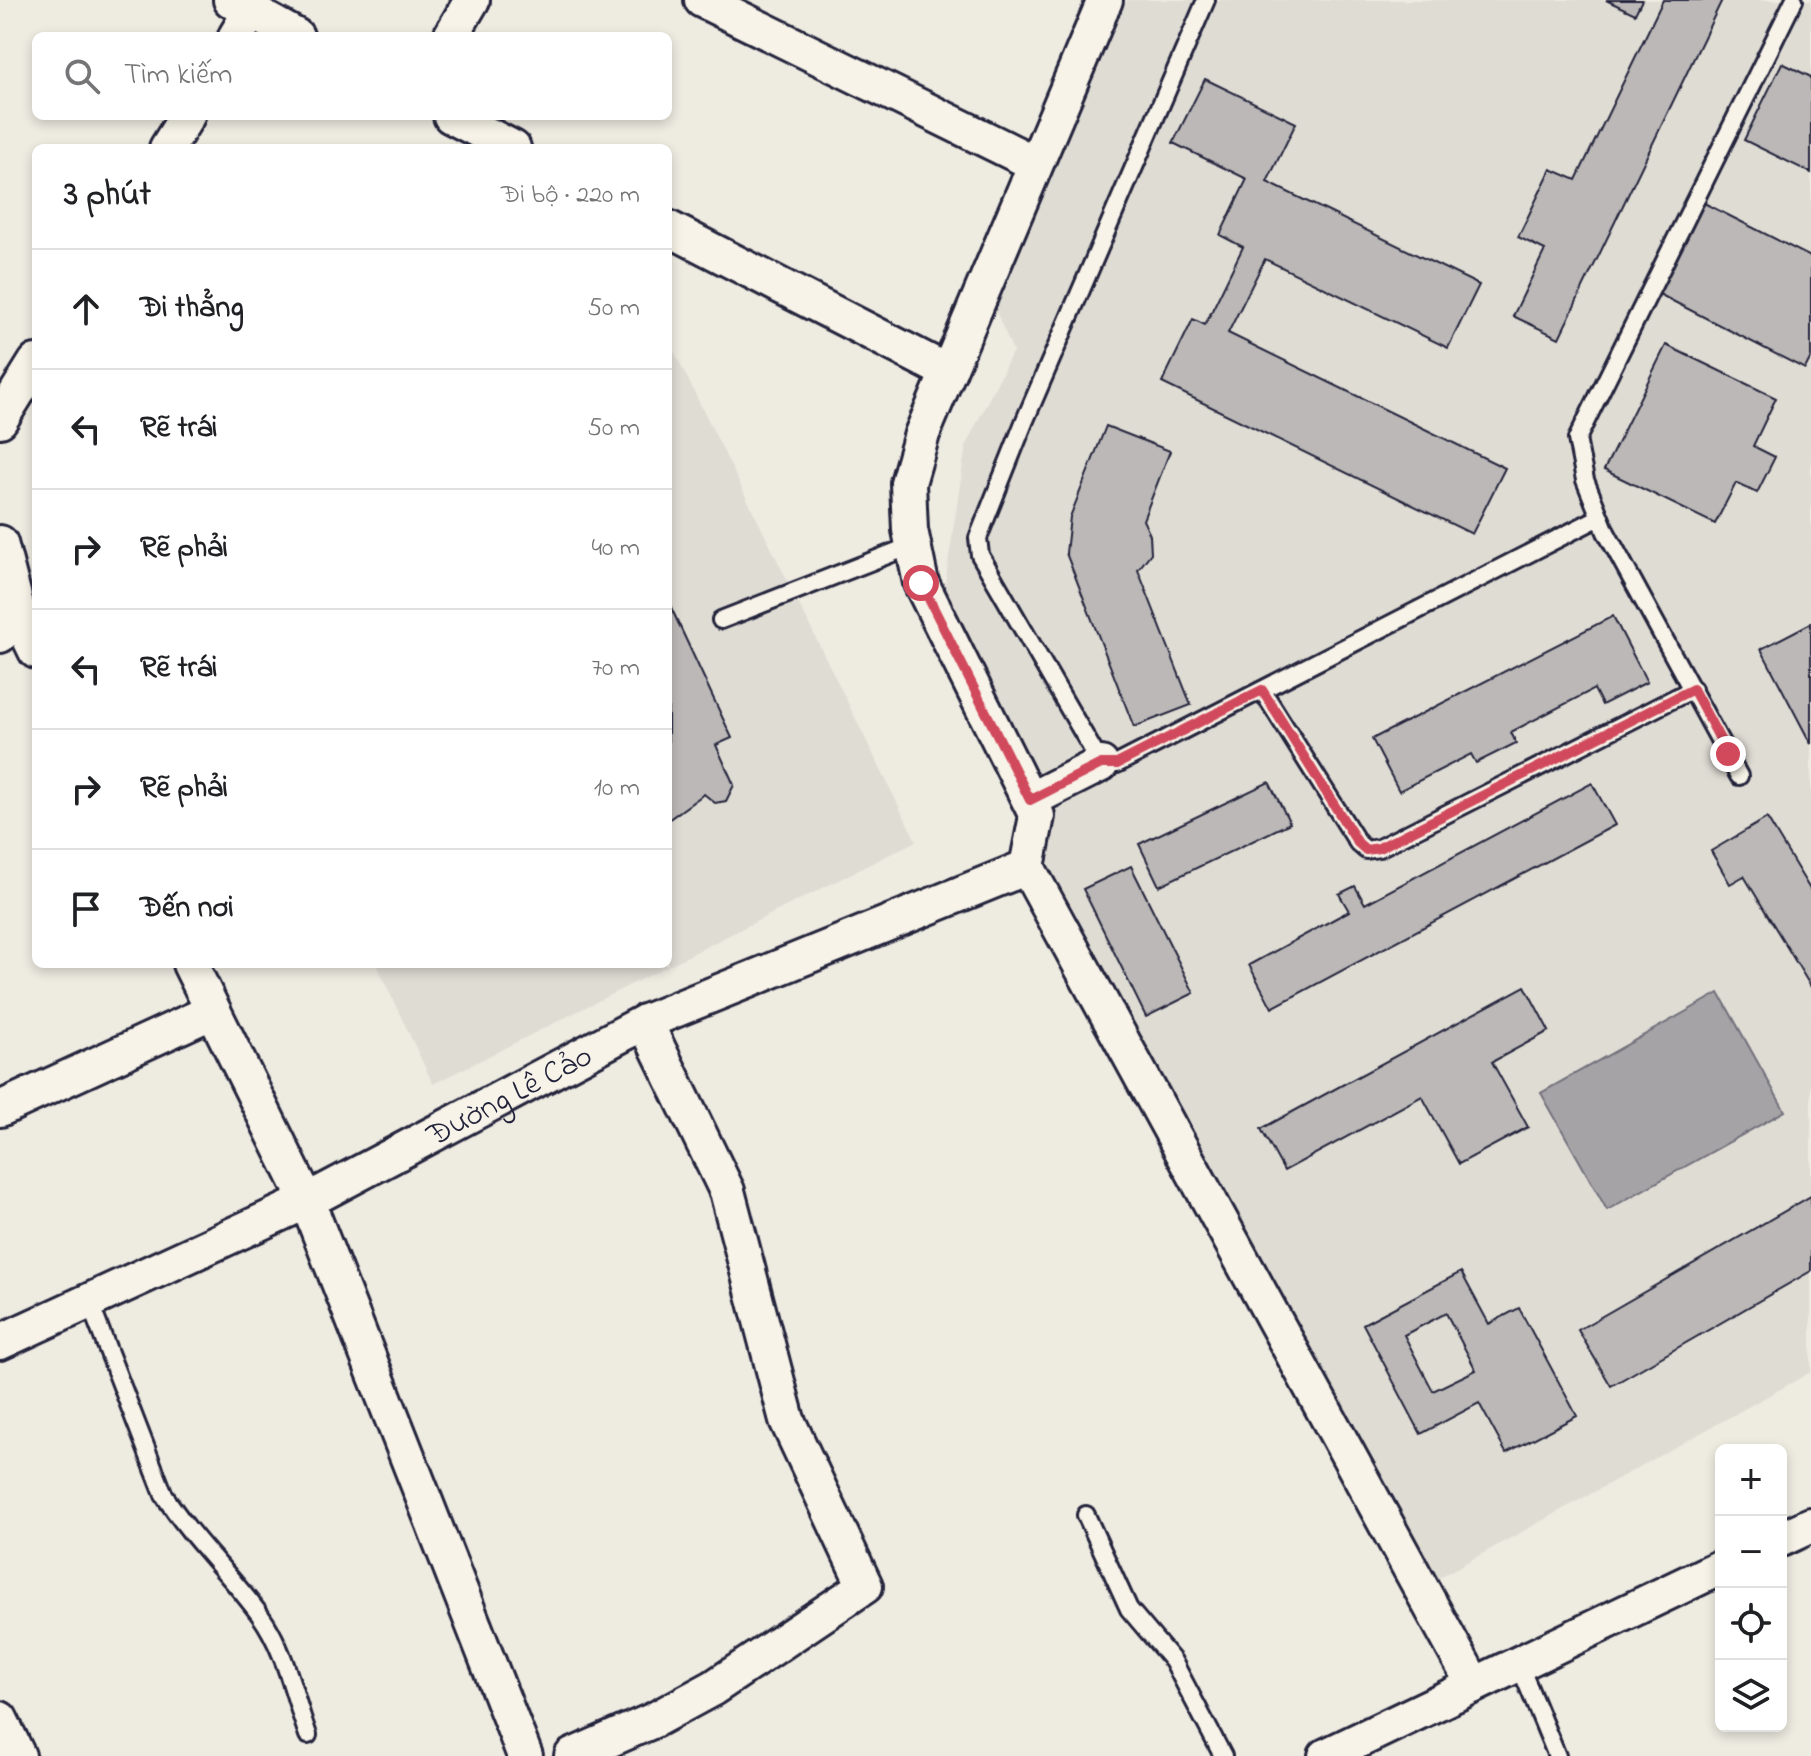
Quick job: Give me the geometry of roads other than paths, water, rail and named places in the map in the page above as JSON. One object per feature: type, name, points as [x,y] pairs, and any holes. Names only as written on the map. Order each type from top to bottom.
[{"type":"street","points":[[453,32],[472,0]]},
{"type":"street","points":[[702,0],[1034,163]]},
{"type":"street","points":[[1105,0],[922,434],[908,483],[913,545],[921,583],[1037,816],[1027,867],[1474,1685]]},
{"type":"street","points":[[239,16],[285,32]]},
{"type":"street","points":[[170,144],[184,120]]},
{"type":"street","points":[[459,120],[505,144]]},
{"type":"street","points":[[672,230],[948,372]]},
{"type":"street","points":[[0,420],[32,368]]},
{"type":"street","points":[[0,543],[9,626],[32,647]]},
{"type":"street","points":[[1030,800],[1101,764]]},
{"type":"street","name":"Đường Lê Cảo","points":[[0,1342],[307,1201],[645,1022],[1027,867]]},
{"type":"street","points":[[192,968],[307,1201],[525,1756]]},
{"type":"street","points":[[0,1109],[213,1011]]},
{"type":"street","points":[[572,1756],[654,1720],[713,1688],[865,1586],[787,1420],[727,1191],[645,1022]]},
{"type":"street","points":[[1787,1536],[1811,1525]]},
{"type":"street","points":[[1328,1756],[1715,1570]]},
{"type":"street","points":[[0,1719],[18,1756]]},
{"type":"lane","points":[[1206,0],[1025,420],[978,538],[980,555],[1101,764],[1117,764],[1600,517]]},
{"type":"lane","points":[[1739,776],[1600,517],[1585,480],[1577,439],[1794,0]]},
{"type":"lane","points":[[721,620],[913,545]]},
{"type":"lane","points":[[1262,690],[1358,843],[1366,850],[1379,848],[1693,689]]},
{"type":"lane","points":[[89,1301],[164,1495],[180,1520],[261,1616],[277,1645],[308,1735]]},
{"type":"lane","points":[[1086,1515],[1129,1609],[1173,1661],[1223,1756]]},
{"type":"lane","points":[[1519,1664],[1557,1756]]}]
